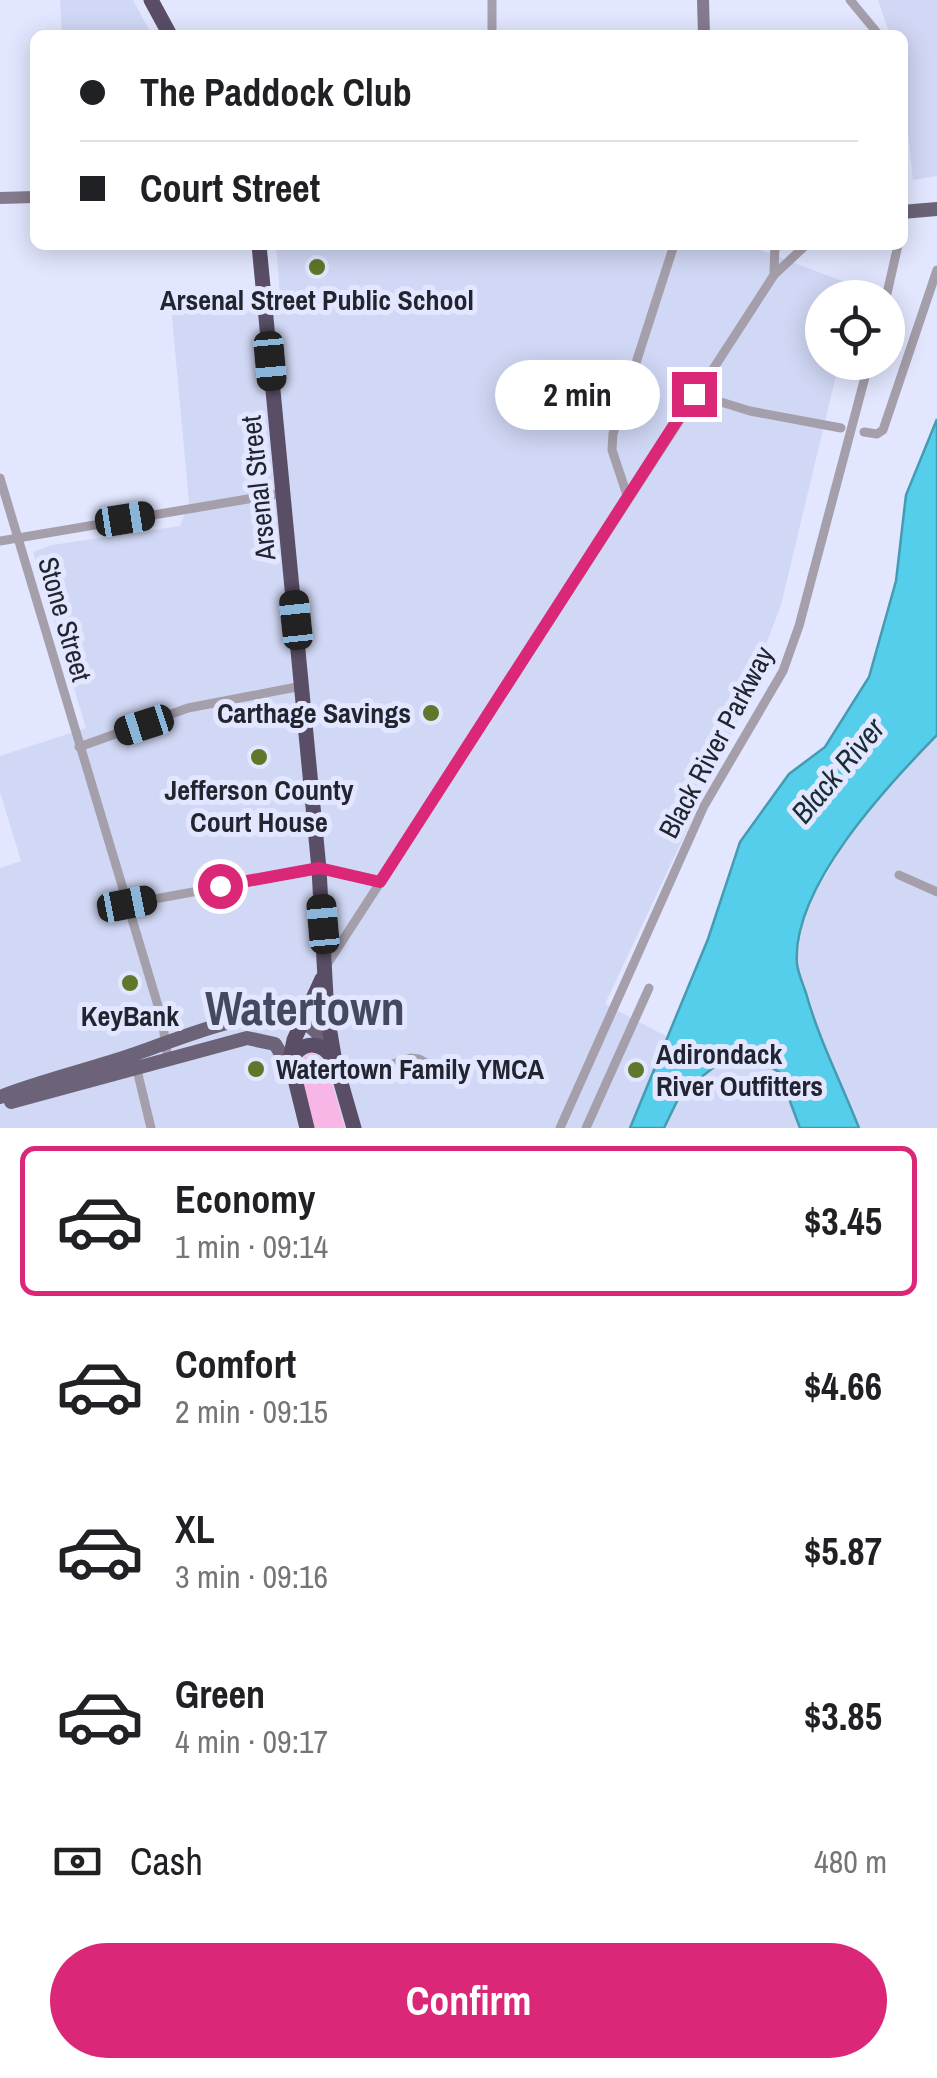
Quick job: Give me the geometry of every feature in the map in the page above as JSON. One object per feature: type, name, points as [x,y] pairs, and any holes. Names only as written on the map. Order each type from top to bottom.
[{"type":"highway","points":[[152,0],[167,30]]},
{"type":"highway","name":"Arsenal Street","points":[[260,250],[319,868],[327,1015],[335,1062],[354,1128]]},
{"type":"highway","points":[[307,1128],[290,1069],[294,1040],[326,966]]},
{"type":"highway","points":[[290,1069],[298,1050],[310,1044],[328,1051],[335,1062]]},
{"type":"main road","points":[[703,0],[704,30]]},
{"type":"main road","points":[[0,198],[30,198]]},
{"type":"main road","points":[[908,211],[937,208]]},
{"type":"main road","points":[[0,1100],[165,1042],[261,1016],[304,1022],[321,1036],[335,1062]]},
{"type":"main road","points":[[0,1100],[136,1070],[247,1038],[275,1044],[294,1040]]},
{"type":"main road","points":[[275,1044],[290,1069]]},
{"type":"street","points":[[492,0],[492,30]]},
{"type":"street","points":[[850,0],[875,30]]},
{"type":"street","points":[[628,498],[615,462],[613,434],[672,250]]},
{"type":"street","points":[[774,250],[774,275]]},
{"type":"street","points":[[326,966],[694,394],[774,275],[801,250]]},
{"type":"street","points":[[890,280],[897,250]]},
{"type":"street","points":[[864,432],[876,434],[883,430],[937,270]]},
{"type":"street","name":"Black River Parkway","points":[[560,1128],[704,806],[784,672],[864,380]]},
{"type":"street","points":[[694,394],[750,412],[842,428]]},
{"type":"street","name":"Stone Street","points":[[0,478],[162,1020],[168,1060]]},
{"type":"street","points":[[0,541],[284,494]]},
{"type":"street","points":[[80,747],[188,708],[302,686]]},
{"type":"street","points":[[127,904],[319,868],[380,882]]},
{"type":"street","points":[[899,875],[937,892]]},
{"type":"street","points":[[586,1128],[649,988]]},
{"type":"street","points":[[340,1081],[410,1058],[443,1072]]},
{"type":"street","points":[[136,1070],[151,1128]]},
{"type":"shaded area","points":[[60,0],[133,0],[149,30],[62,30]]},
{"type":"shaded area","points":[[878,0],[937,0],[937,176],[913,180],[908,132],[908,30],[888,30]]},
{"type":"shaded area","points":[[276,250],[760,250],[840,280],[805,280],[805,380],[835,380],[781,605],[732,734],[605,1004],[666,1036],[630,1128],[0,1128],[0,868],[21,861],[0,792],[0,756],[86,728],[33,552],[52,545],[180,526],[189,502],[171,307],[280,295]]},
{"type":"shaded area","points":[[937,735],[937,1128],[859,1128],[818,1038],[797,964],[803,914],[841,849],[886,787]]},
{"type":"shaded area","points":[[732,1053],[754,1057],[779,1072],[800,1128],[664,1128],[681,1093]]},
{"type":"shaded area","points":[[315,1054],[329,1073],[345,1128],[315,1128],[301,1075],[304,1058]]},
{"type":"water","name":"Black River","points":[[937,419],[937,735],[846,840],[809,903],[799,934],[799,975],[859,1128],[800,1128],[779,1072],[754,1057],[732,1053],[681,1093],[664,1128],[630,1128],[708,939],[740,842],[789,774],[825,747],[869,677],[896,581],[906,495]]},
{"type":"place","name":"Arsenal Street Public School","points":[[317,267]]},
{"type":"place","name":"Carthage Savings","points":[[431,713]]},
{"type":"place","name":"Jefferson County Court House","points":[[259,757]]},
{"type":"place","name":"KeyBank","points":[[130,983]]},
{"type":"place","name":"Watertown Family YMCA","points":[[256,1069]]},
{"type":"place","name":"Adirondack River Outfitters","points":[[636,1070]]},
{"type":"district","name":"Watertown","points":[[305,1008]]},
{"type":"route","points":[[220,886],[319,868],[380,882],[694,394]]}]
